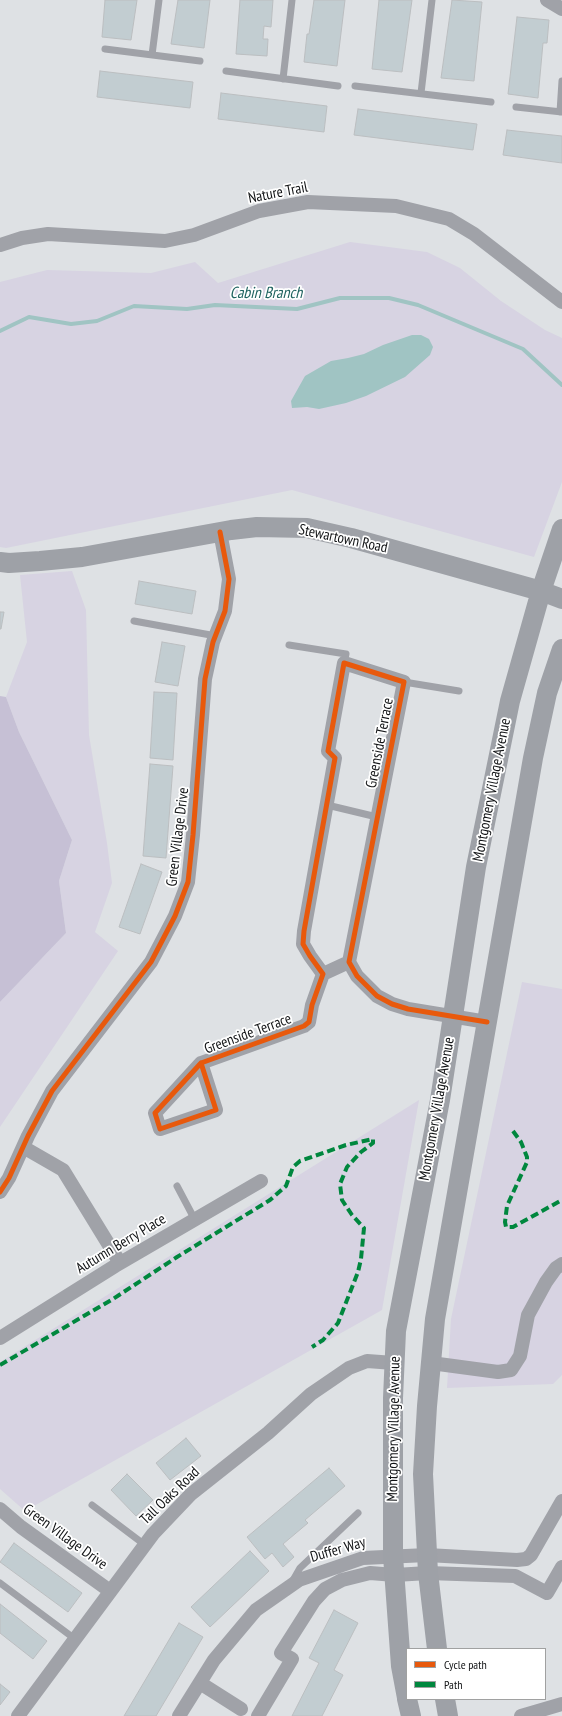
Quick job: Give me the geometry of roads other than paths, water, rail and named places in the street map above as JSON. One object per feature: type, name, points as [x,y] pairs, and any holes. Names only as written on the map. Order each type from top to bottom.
[{"type":"main road","name":"Stewartown Road","points":[[0,562],[9,563],[82,557],[220,532],[257,527],[307,528],[351,538],[541,591],[562,599]]},
{"type":"main road","name":"Montgomery Village Avenue","points":[[406,1693],[401,1666],[393,1556],[393,1405],[396,1331],[440,1100],[476,867],[508,708],[541,591],[562,529]]},
{"type":"main road","name":"Montgomery Village Avenue","points":[[437,1648],[428,1564],[423,1474],[431,1363],[436,1319],[533,758],[547,693],[562,649]]},
{"type":"main road","name":"Montgomery Village Avenue","points":[[407,1700],[411,1716]]},
{"type":"main road","points":[[445,1700],[448,1716]]},
{"type":"street","points":[[546,0],[562,9]]},
{"type":"street","name":"Nature Trail","points":[[0,245],[22,238],[48,234],[165,241],[194,235],[259,211],[308,202],[396,206],[449,219],[474,234],[562,302]]},
{"type":"street","name":"Green Village Drive","points":[[0,1192],[9,1178],[52,1091],[151,962],[175,916],[188,882],[205,678],[216,636],[225,611],[229,579],[220,532]]},
{"type":"street","points":[[344,663],[328,751],[335,758],[304,930],[303,944],[323,974],[349,962],[357,976],[377,996],[387,1001],[408,1009],[487,1022]]},
{"type":"street","name":"Greenside Terrace","points":[[344,663],[404,682],[349,962]]},
{"type":"street","name":"Greenside Terrace","points":[[201,1064],[216,1110],[160,1129],[155,1113],[201,1064],[304,1026],[309,1022],[312,1005],[323,974]]},
{"type":"street","points":[[23,1147],[63,1170],[120,1263]]},
{"type":"street","name":"Autumn Berry Place","points":[[0,1338],[120,1263],[261,1181]]},
{"type":"street","points":[[431,1363],[498,1372],[511,1370],[520,1356],[528,1314],[546,1282],[556,1268],[562,1264]]},
{"type":"street","name":"Tall Oaks Road","points":[[18,1716],[153,1534],[191,1494],[268,1433],[311,1394],[349,1368],[367,1361],[394,1363]]},
{"type":"street","name":"Duffer Way","points":[[258,1716],[292,1659],[282,1653],[314,1601],[325,1589],[342,1580],[370,1573],[395,1575],[428,1564],[526,1559],[531,1556],[562,1501]]},
{"type":"street","name":"Green Village Drive","points":[[0,1509],[110,1591]]},
{"type":"street","name":"Duffer Way","points":[[179,1716],[214,1660],[256,1610],[299,1580],[363,1558],[393,1556],[428,1564],[515,1576],[547,1593],[562,1567]]},
{"type":"street","points":[[313,1575],[325,1589]]},
{"type":"street","points":[[200,1683],[244,1714]]},
{"type":"street","points":[[521,1716],[562,1704]]},
{"type":"lane","points":[[152,55],[158,0]]},
{"type":"lane","points":[[283,79],[292,0]]},
{"type":"lane","points":[[422,93],[432,0]]},
{"type":"lane","points":[[105,49],[200,61]]},
{"type":"lane","points":[[226,71],[338,86]]},
{"type":"lane","points":[[516,107],[561,112],[562,81]]},
{"type":"lane","points":[[355,86],[491,102]]},
{"type":"lane","points":[[134,621],[216,636]]},
{"type":"lane","points":[[289,645],[346,654],[344,663]]},
{"type":"lane","points":[[404,682],[459,691]]},
{"type":"lane","points":[[327,805],[377,817]]},
{"type":"lane","points":[[177,1186],[195,1220]]},
{"type":"lane","points":[[92,1505],[145,1545]]},
{"type":"lane","points":[[290,1586],[300,1568],[358,1513]]},
{"type":"lane","points":[[0,1583],[75,1639]]},
{"type":"water","points":[[412,335],[421,335],[429,339],[433,347],[430,355],[405,377],[366,396],[346,403],[319,409],[307,407],[292,408],[291,401],[305,376],[331,361],[364,354],[383,345]]},
{"type":"waterway","name":"Cabin Branch","points":[[0,331],[29,317],[71,324],[97,321],[134,306],[187,309],[215,305],[297,309],[340,298],[389,298],[418,305],[523,349],[562,385]]}]
